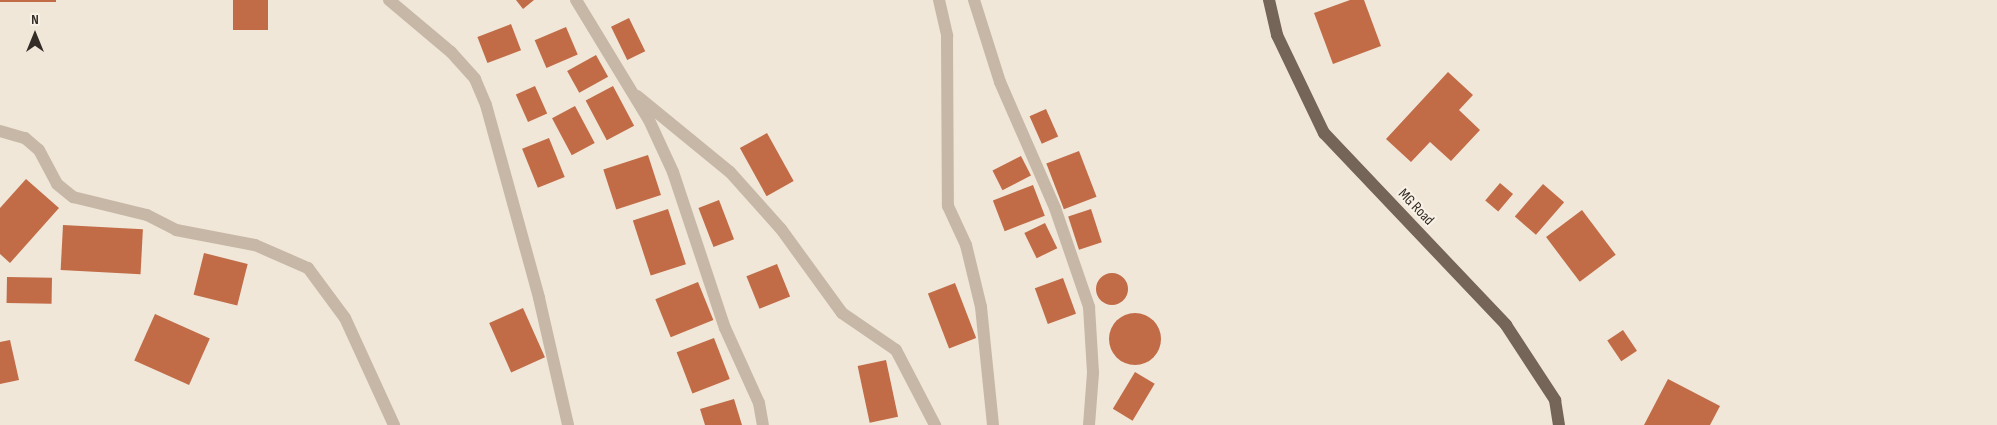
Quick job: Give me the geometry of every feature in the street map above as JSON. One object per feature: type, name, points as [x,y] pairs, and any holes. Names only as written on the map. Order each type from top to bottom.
[{"type":"main road","name":"MG Road","points":[[1269,0],[1277,35],[1324,133],[1506,324],[1554,400],[1560,425]]},
{"type":"street","points":[[389,0],[451,52],[474,79],[486,104],[539,298],[568,425]]},
{"type":"street","points":[[576,0],[633,93],[673,172],[725,328],[759,403],[763,425]]},
{"type":"street","points":[[939,0],[947,36],[948,206],[966,245],[982,307],[993,425]]},
{"type":"street","points":[[974,0],[1000,82],[1055,208],[1089,307],[1093,373],[1089,425]]},
{"type":"street","points":[[633,93],[730,172],[781,229],[842,313],[896,350],[935,425]]},
{"type":"street","points":[[0,132],[25,138],[39,150],[57,184],[73,197],[147,216],[176,230],[255,245],[308,268],[345,318],[394,425]]},
{"type":"building","points":[[0,0],[56,0],[56,2],[0,2]]},
{"type":"building","points":[[233,0],[268,0],[268,30],[233,30]]},
{"type":"building","points":[[516,0],[534,0],[523,9]]},
{"type":"building","points":[[1350,0],[1364,0],[1381,46],[1333,64],[1314,13]]},
{"type":"building","points":[[629,18],[645,51],[627,60],[611,27]]},
{"type":"building","points":[[511,24],[521,50],[487,63],[477,37]]},
{"type":"building","points":[[566,27],[578,55],[546,68],[535,40]]},
{"type":"building","points":[[596,55],[608,77],[579,93],[567,71]]},
{"type":"building","points":[[1448,72],[1473,95],[1459,110],[1480,130],[1451,161],[1430,142],[1411,162],[1386,139]]},
{"type":"building","points":[[535,86],[547,113],[528,122],[516,95]]},
{"type":"building","points":[[613,86],[634,126],[607,140],[586,101]]},
{"type":"building","points":[[575,106],[595,143],[572,155],[552,118]]},
{"type":"building","points":[[1046,109],[1058,136],[1042,144],[1030,116]]},
{"type":"building","points":[[767,133],[794,181],[767,196],[740,148]]},
{"type":"building","points":[[549,138],[565,177],[538,188],[522,149]]},
{"type":"building","points":[[1079,151],[1097,197],[1064,209],[1046,164]]},
{"type":"building","points":[[648,155],[661,195],[616,209],[603,170]]},
{"type":"building","points":[[1021,156],[1031,176],[1002,190],[992,171]]},
{"type":"building","points":[[26,179],[59,208],[10,263],[0,254],[0,208]]},
{"type":"building","points":[[1500,183],[1513,194],[1498,212],[1485,201]]},
{"type":"building","points":[[1543,184],[1564,202],[1536,235],[1515,216]]},
{"type":"building","points":[[1033,185],[1045,216],[1005,231],[993,200]]},
{"type":"building","points":[[719,200],[734,239],[714,247],[698,208]]},
{"type":"building","points":[[668,209],[686,264],[651,276],[633,220]]},
{"type":"building","points":[[1091,209],[1102,242],[1079,250],[1068,216]]},
{"type":"building","points":[[1582,210],[1616,255],[1580,282],[1546,237]]},
{"type":"building","points":[[1045,223],[1057,248],[1037,258],[1024,233]]},
{"type":"building","points":[[63,225],[143,229],[141,274],[61,270]]},
{"type":"building","points":[[204,253],[248,264],[237,306],[194,295]]},
{"type":"building","points":[[777,264],[790,296],[760,309],[746,276]]},
{"type":"building","points":[[1112,273],[1118,274],[1123,278],[1127,283],[1127,295],[1123,300],[1118,304],[1112,305],[1106,304],[1101,300],[1097,295],[1096,289],[1097,283],[1101,278],[1106,274]]},
{"type":"building","points":[[7,277],[52,278],[52,304],[7,303]]},
{"type":"building","points":[[1063,278],[1076,314],[1048,324],[1035,288]]},
{"type":"building","points":[[698,282],[713,320],[671,337],[655,299]]},
{"type":"building","points":[[955,283],[976,338],[949,348],[928,293]]},
{"type":"building","points":[[523,308],[545,357],[511,372],[489,323]]},
{"type":"building","points":[[1130,313],[1140,313],[1154,320],[1161,334],[1161,344],[1154,358],[1140,365],[1130,365],[1120,361],[1113,354],[1109,344],[1109,334],[1113,324],[1120,317]]},
{"type":"building","points":[[155,314],[210,338],[189,385],[134,361]]},
{"type":"building","points":[[1623,330],[1637,351],[1621,361],[1607,341]]},
{"type":"building","points":[[714,338],[730,379],[692,393],[677,352]]},
{"type":"building","points":[[10,340],[19,380],[0,384],[0,342]]},
{"type":"building","points":[[886,360],[898,417],[870,423],[858,366]]},
{"type":"building","points":[[1135,372],[1155,384],[1133,421],[1113,409]]},
{"type":"building","points":[[1668,379],[1720,406],[1710,425],[1644,425]]},
{"type":"building","points":[[734,399],[742,425],[705,425],[700,409]]}]
